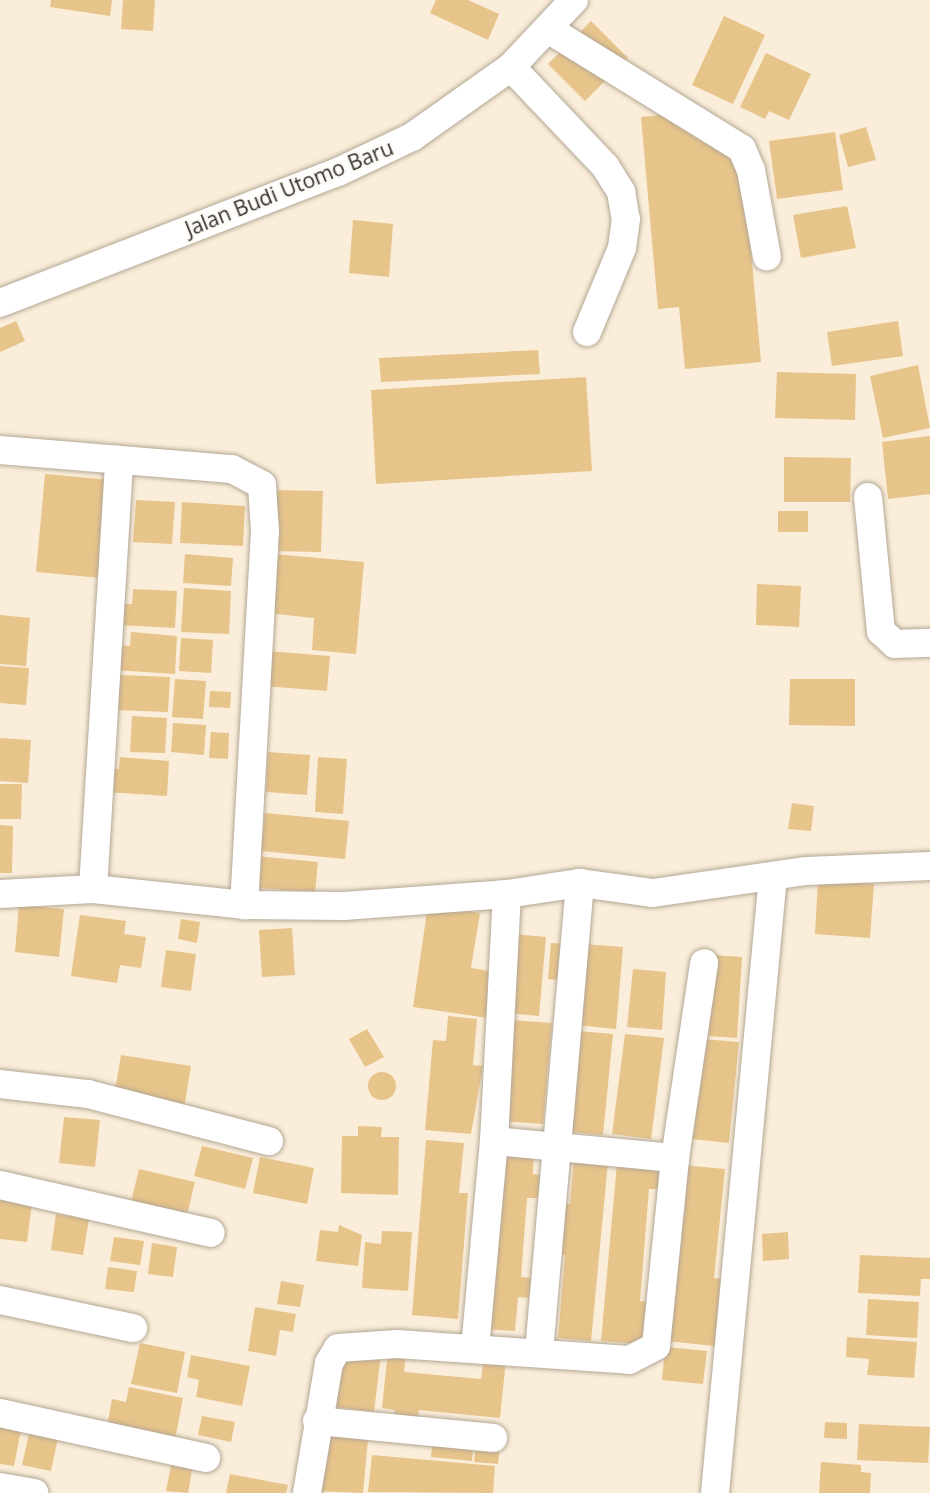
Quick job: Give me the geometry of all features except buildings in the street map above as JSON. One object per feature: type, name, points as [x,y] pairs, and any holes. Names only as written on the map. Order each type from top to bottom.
[{"type":"street","name":"Jalan Budi Utomo Baru","points":[[0,303],[338,172],[411,137],[512,67],[574,0]]},
{"type":"street","points":[[548,29],[742,149],[751,170],[767,256]]},
{"type":"street","points":[[512,67],[605,166],[621,192],[626,219],[622,248],[586,332]]},
{"type":"street","points":[[0,450],[247,473],[262,485],[266,499],[244,905]]},
{"type":"street","points":[[93,889],[119,460]]},
{"type":"street","points":[[868,497],[881,631],[895,644],[930,643]]},
{"type":"street","points":[[0,894],[93,889],[244,905],[344,906],[507,894],[580,883],[653,893],[773,876],[930,866]]},
{"type":"street","points":[[715,1493],[773,876]]},
{"type":"street","points":[[539,1352],[580,883]]},
{"type":"street","points":[[475,1349],[494,1141],[507,894]]},
{"type":"street","points":[[307,1493],[317,1421],[329,1363],[338,1348],[398,1344],[629,1360],[656,1346],[675,1158],[704,963]]},
{"type":"street","points":[[0,1084],[88,1094],[269,1141]]},
{"type":"street","points":[[494,1141],[675,1158]]},
{"type":"street","points":[[0,1185],[211,1233]]},
{"type":"street","points":[[0,1300],[133,1328]]},
{"type":"street","points":[[0,1413],[206,1458]]},
{"type":"street","points":[[317,1421],[493,1438]]},
{"type":"street","points":[[0,1487],[34,1493]]}]
